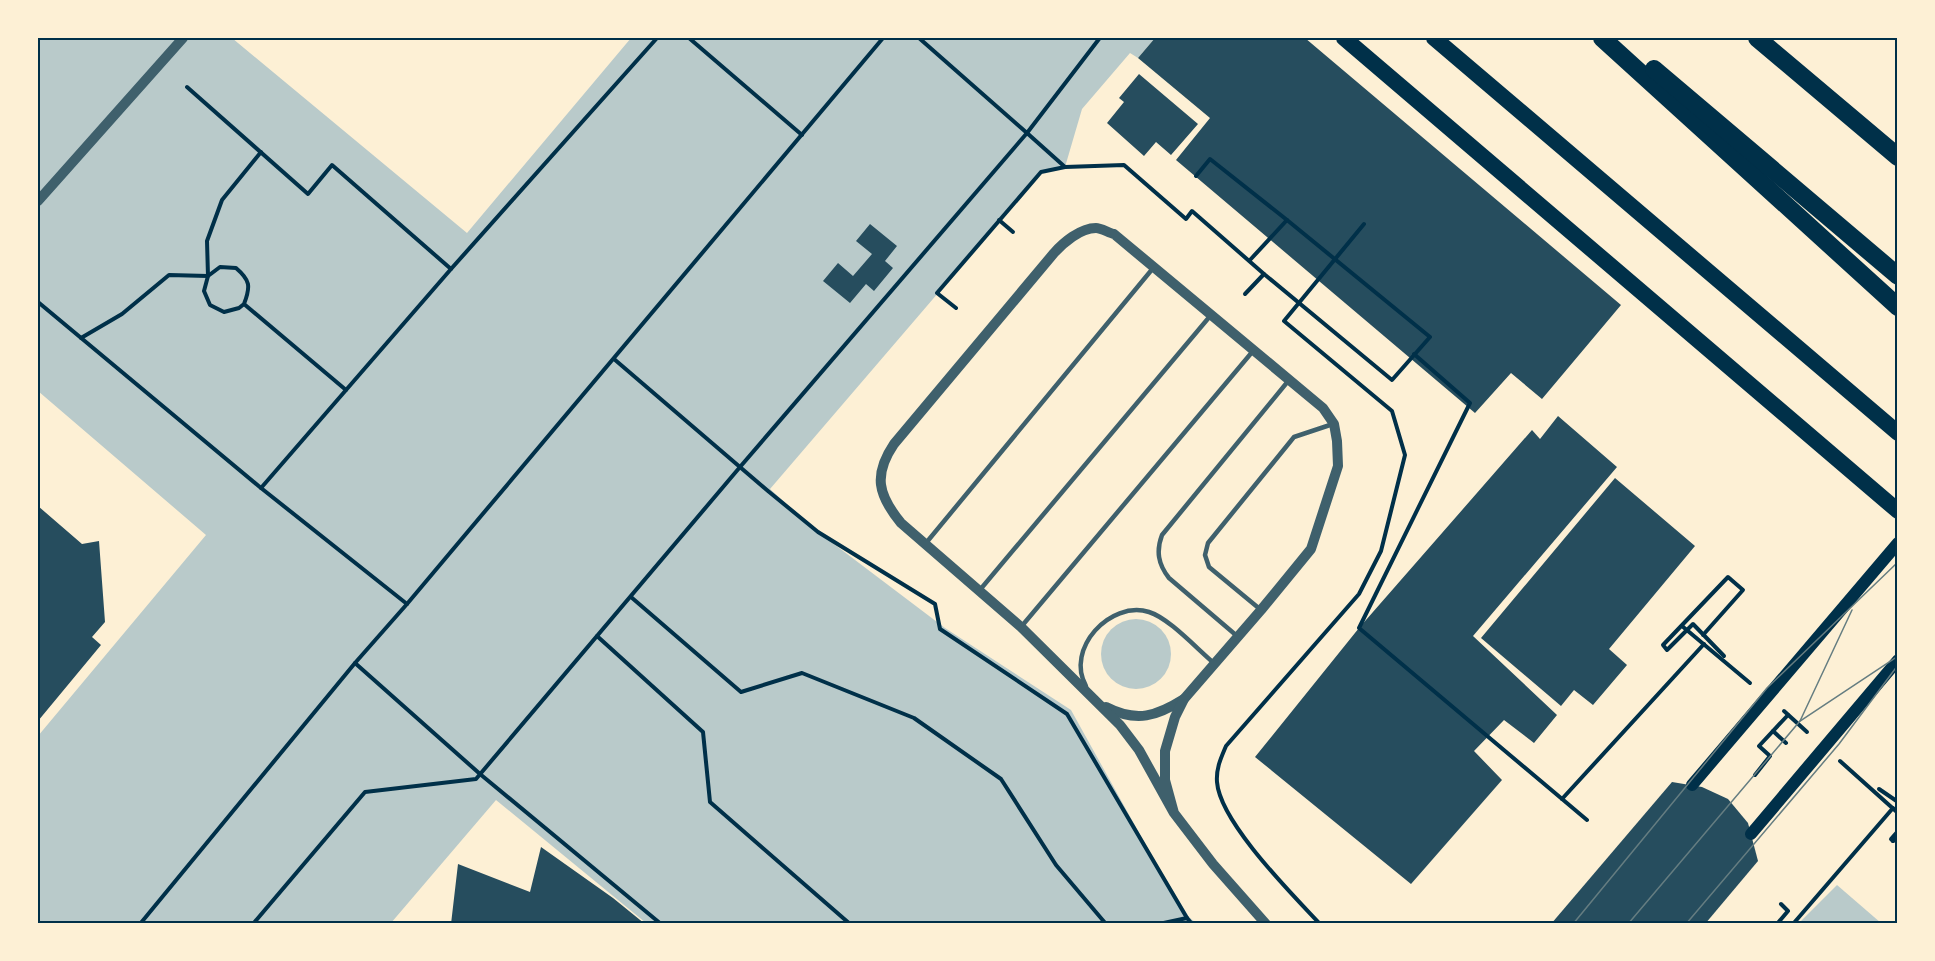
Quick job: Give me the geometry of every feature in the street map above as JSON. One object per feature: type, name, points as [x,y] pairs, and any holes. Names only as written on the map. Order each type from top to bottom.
[{"type":"highway","points":[[1344,38],[1898,512]]},
{"type":"highway","points":[[1434,38],[1898,433]]},
{"type":"highway","points":[[1602,38],[1898,308]]},
{"type":"highway","points":[[1617,38],[1898,276]]},
{"type":"highway","points":[[1757,38],[1898,157]]},
{"type":"main road","points":[[1692,785],[1898,543]]},
{"type":"main road","points":[[1751,834],[1898,660]]},
{"type":"street","points":[[38,201],[183,38]]},
{"type":"street","points":[[1174,813],[1165,780],[1165,751],[1175,717],[1184,699],[1311,549],[1338,466],[1337,441],[1334,424],[1323,408],[1114,234],[1096,228],[1079,233],[1065,242],[894,444],[885,457],[881,469],[880,481],[883,495],[901,523],[1021,627],[1120,725],[1139,750],[1174,813],[1213,864],[1266,924]]},
{"type":"street","points":[[1094,698],[1120,713],[1145,717],[1158,713],[1184,699]]},
{"type":"lane","points":[[925,544],[1154,267]]},
{"type":"lane","points":[[979,591],[1211,315]]},
{"type":"lane","points":[[1021,627],[1253,351]]},
{"type":"lane","points":[[1238,637],[1169,578],[1162,569],[1158,556],[1158,544],[1162,535],[1289,380]]},
{"type":"lane","points":[[1261,610],[1209,567],[1205,555],[1208,543],[1294,437],[1334,424]]},
{"type":"lane","points":[[1094,698],[1084,682],[1080,660],[1094,632],[1105,621],[1120,614],[1134,611],[1149,612],[1173,627],[1215,664]]},
{"type":"path","points":[[261,488],[451,269],[657,38]]},
{"type":"path","points":[[689,38],[802,135]]},
{"type":"path","points":[[140,924],[355,663],[883,38]]},
{"type":"path","points":[[919,38],[1065,167]]},
{"type":"path","points":[[253,924],[365,792],[476,779],[1027,133],[1098,38]]},
{"type":"path","points":[[187,87],[308,194],[332,165],[451,269]]},
{"type":"path","points":[[81,338],[122,314],[169,275],[208,276],[220,267],[236,268],[246,277],[250,291],[244,304],[240,308],[224,312],[210,305],[204,291],[208,276],[207,241],[222,200],[261,152]]},
{"type":"path","points":[[956,308],[937,292],[1041,172],[1065,167],[1124,165],[1186,219],[1192,211],[1392,380],[1430,338],[1210,159],[1196,176]]},
{"type":"path","points":[[999,220],[1012,232]]},
{"type":"path","points":[[1250,260],[1287,220]]},
{"type":"path","points":[[1320,924],[1276,878],[1227,814],[1217,784],[1217,767],[1226,746],[1359,594],[1381,551],[1405,456],[1392,411],[1284,321],[1364,225]]},
{"type":"path","points":[[1245,294],[1264,274]]},
{"type":"path","points":[[38,302],[261,488],[407,604]]},
{"type":"path","points":[[244,304],[346,390]]},
{"type":"path","points":[[1414,354],[1470,403],[1359,628],[1587,820]]},
{"type":"path","points":[[614,359],[818,532],[935,604],[940,629],[1067,714],[1192,924]]},
{"type":"path","points":[[1703,635],[1743,590],[1728,577],[1664,645],[1667,650],[1693,624],[1703,635],[1724,656]]},
{"type":"path","points":[[631,597],[741,692],[802,673],[914,718],[1001,779],[1056,865],[1106,924]]},
{"type":"path","points":[[1682,626],[1754,687]]},
{"type":"path","points":[[597,636],[703,732],[710,802],[850,924]]},
{"type":"path","points":[[1562,799],[1704,644]]},
{"type":"path","points":[[355,663],[480,774],[661,924]]},
{"type":"path","points":[[1780,708],[1814,738]]},
{"type":"path","points":[[1755,775],[1770,756],[1759,746],[1788,715]]},
{"type":"path","points":[[1773,731],[1786,743]]},
{"type":"path","points":[[1832,754],[1898,813]]},
{"type":"path","points":[[1879,789],[1897,801]]},
{"type":"path","points":[[1793,924],[1893,808]]},
{"type":"path","points":[[1898,831],[1891,839],[1893,841],[1898,836]]},
{"type":"path","points":[[1777,924],[1788,910],[1781,904]]},
{"type":"path","points":[[1159,924],[1187,918]]},
{"type":"shaded area","points":[[38,38],[232,38],[467,233],[631,38],[1155,38],[1138,58],[1130,53],[1082,109],[1065,167],[1041,173],[770,489],[818,532],[945,628],[1071,710],[1153,858],[1189,917],[1196,923],[646,923],[496,800],[391,923],[38,923],[38,736],[206,535],[38,391]]},
{"type":"shaded area","points":[[1129,619],[1143,619],[1156,625],[1165,634],[1171,647],[1169,667],[1161,679],[1143,689],[1129,689],[1116,683],[1107,674],[1101,661],[1101,647],[1107,634],[1116,625]]},
{"type":"shaded area","points":[[1837,885],[1881,923],[1799,923]]},
{"type":"building","points":[[1155,38],[1305,38],[1621,305],[1542,399],[1511,373],[1475,413],[1176,160],[1210,118],[1138,58]]},
{"type":"building","points":[[1139,74],[1198,124],[1171,155],[1156,142],[1144,156],[1107,123],[1124,102],[1119,98]]},
{"type":"building","points":[[870,224],[897,246],[885,261],[893,268],[874,291],[866,284],[850,303],[823,281],[838,263],[853,276],[872,254],[856,241]]},
{"type":"building","points":[[1558,416],[1617,467],[1473,636],[1557,715],[1534,743],[1504,720],[1474,751],[1502,780],[1411,884],[1255,757],[1359,628],[1532,430],[1540,439]]},
{"type":"building","points":[[1615,478],[1695,546],[1609,649],[1627,665],[1593,705],[1574,690],[1561,706],[1481,638]]},
{"type":"building","points":[[38,506],[82,544],[99,541],[105,622],[92,637],[101,645],[38,721]]},
{"type":"building","points":[[1672,782],[1702,787],[1728,799],[1748,823],[1758,861],[1705,924],[1551,924]]},
{"type":"building","points":[[541,847],[613,898],[645,924],[451,924],[458,864],[530,892]]},
{"type":"tram line","points":[[1573,924],[1767,688],[1898,562]]},
{"type":"tram line","points":[[1628,924],[1800,721],[1852,610]]},
{"type":"tram line","points":[[1800,721],[1898,656]]},
{"type":"tram line","points":[[1686,924],[1839,744],[1898,665]]}]
